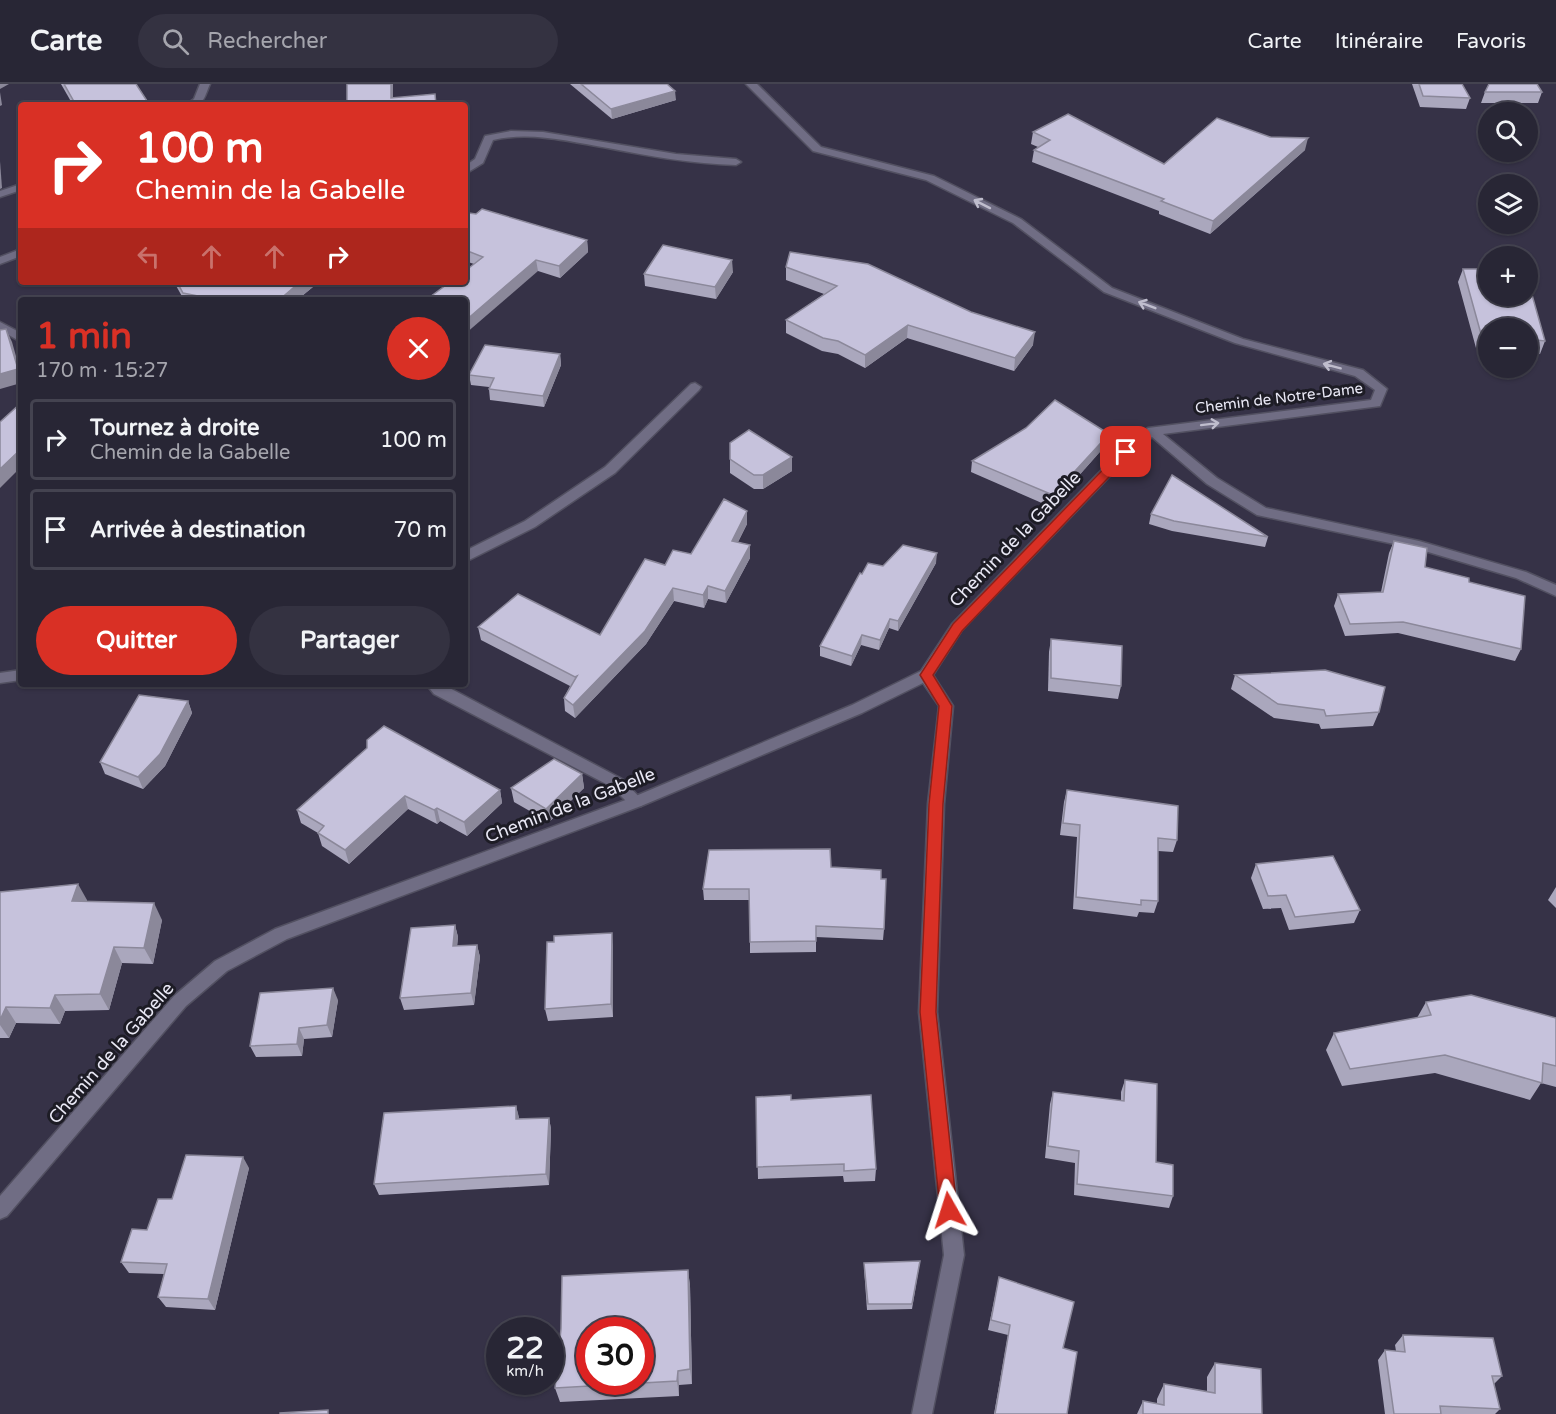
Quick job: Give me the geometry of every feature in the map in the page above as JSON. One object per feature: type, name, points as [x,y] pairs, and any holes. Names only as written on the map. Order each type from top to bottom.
[{"type":"street","points":[[196,102],[205,84]]},
{"type":"street","name":"Chemin de Notre-Dame","points":[[751,84],[817,149],[930,178],[1017,221],[1108,290],[1239,341],[1359,373],[1382,389],[1376,403],[1152,431]]},
{"type":"street","points":[[468,169],[478,161],[489,138],[510,132],[622,147],[700,162],[736,162]]},
{"type":"street","points":[[0,194],[18,188]]},
{"type":"street","points":[[0,261],[18,253]]},
{"type":"street","points":[[0,325],[18,336]]},
{"type":"street","points":[[468,556],[531,524],[610,470],[694,387]]},
{"type":"street","points":[[1152,431],[1212,481],[1262,512],[1419,545],[1521,575],[1556,591]]},
{"type":"street","name":"Chemin de la Gabelle","points":[[0,1210],[180,1001],[221,966],[281,934],[636,802],[856,709],[926,675],[957,627],[1126,452],[1152,431]]},
{"type":"street","points":[[0,678],[18,675]]},
{"type":"street","points":[[922,1414],[954,1255],[928,1012],[936,804],[946,706],[926,675]]},
{"type":"street","points":[[436,687],[617,783],[636,802]]},
{"type":"building","points":[[64,84],[136,84],[148,102],[74,102]]},
{"type":"building","points":[[347,84],[391,84],[391,98],[435,94],[436,102],[347,102]]},
{"type":"building","points":[[581,84],[667,84],[675,91],[611,109]]},
{"type":"building","points":[[1419,84],[1462,84],[1470,98],[1423,96]]},
{"type":"building","points":[[1489,84],[1537,84],[1542,92],[1485,92]]},
{"type":"building","points":[[1068,114],[1164,164],[1217,118],[1270,137],[1308,138],[1213,221],[1161,201],[1164,199],[1034,150],[1050,140],[1033,132]]},
{"type":"building","points":[[482,209],[587,240],[559,266],[536,260],[468,318],[468,297],[430,297],[446,285],[468,285],[468,269],[483,257],[468,251],[468,214],[476,214]]},
{"type":"building","points":[[663,245],[732,260],[715,287],[644,274]]},
{"type":"building","points":[[790,252],[868,264],[971,312],[1035,332],[1015,358],[908,325],[865,355],[838,341],[823,338],[786,320],[837,286],[786,267]]},
{"type":"building","points":[[1463,269],[1478,269],[1478,306],[1535,306],[1545,341],[1538,340],[1538,318],[1478,318],[1478,323]]},
{"type":"building","points":[[179,285],[296,285],[282,297],[203,297],[183,293]]},
{"type":"building","points":[[6,329],[18,369],[0,374],[0,330]]},
{"type":"building","points":[[485,345],[560,354],[543,396],[489,389],[494,378],[469,375]]},
{"type":"building","points":[[1055,400],[1109,434],[1053,495],[972,461],[1026,428]]},
{"type":"building","points":[[18,406],[18,452],[0,469],[0,422]]},
{"type":"building","points":[[749,430],[792,457],[763,475],[754,475],[730,459],[730,443]]},
{"type":"building","points":[[1172,475],[1268,537],[1174,521],[1151,514]]},
{"type":"building","points":[[724,499],[747,511],[732,541],[750,545],[725,591],[708,586],[703,595],[673,588],[645,631],[573,705],[564,698],[577,676],[478,627],[518,594],[600,635],[645,559],[665,565],[673,550],[691,554]]},
{"type":"building","points":[[1394,541],[1427,548],[1425,567],[1469,578],[1469,582],[1525,596],[1521,649],[1403,622],[1350,624],[1338,594],[1383,592]]},
{"type":"building","points":[[903,545],[937,553],[898,621],[890,619],[880,640],[862,635],[852,656],[820,646],[860,573],[862,574],[868,563],[883,566]]},
{"type":"building","points":[[1051,639],[1122,646],[1121,686],[1051,678]]},
{"type":"building","points":[[1325,670],[1385,687],[1379,712],[1326,716],[1324,710],[1278,704],[1235,675]]},
{"type":"building","points":[[139,695],[188,701],[160,754],[138,777],[100,762]]},
{"type":"building","points":[[384,726],[500,790],[464,822],[437,808],[434,810],[405,796],[345,850],[318,833],[324,826],[297,810],[367,748],[367,740]]},
{"type":"building","points":[[554,759],[582,774],[546,809],[511,788]]},
{"type":"building","points":[[1067,790],[1178,806],[1177,840],[1158,838],[1158,901],[1141,900],[1141,905],[1076,897],[1080,825],[1063,823]]},
{"type":"building","points":[[830,849],[831,867],[881,870],[881,879],[886,879],[884,929],[816,926],[816,941],[750,942],[749,889],[703,889],[709,850]]},
{"type":"building","points":[[1333,856],[1360,910],[1295,917],[1286,895],[1268,896],[1256,864]]},
{"type":"building","points":[[78,884],[72,901],[154,903],[144,948],[114,947],[100,994],[55,995],[50,1008],[6,1007],[0,1020],[0,892]]},
{"type":"building","points":[[455,925],[453,946],[477,945],[471,993],[400,998],[411,928]]},
{"type":"building","points":[[612,933],[611,1004],[545,1009],[547,942],[554,942],[554,936]]},
{"type":"building","points":[[333,988],[327,1025],[299,1028],[297,1044],[250,1046],[260,993]]},
{"type":"building","points":[[1471,995],[1556,1018],[1556,1066],[1543,1063],[1542,1083],[1445,1055],[1350,1069],[1334,1033],[1431,1015],[1426,1002]]},
{"type":"building","points":[[1125,1080],[1157,1084],[1156,1162],[1173,1165],[1173,1196],[1077,1184],[1079,1151],[1048,1146],[1053,1092],[1124,1101]]},
{"type":"building","points":[[791,1095],[791,1100],[871,1095],[876,1169],[844,1171],[844,1164],[757,1167],[756,1097]]},
{"type":"building","points":[[516,1106],[516,1119],[549,1118],[546,1174],[374,1184],[384,1113]]},
{"type":"building","points":[[186,1155],[243,1157],[208,1299],[158,1297],[167,1264],[121,1262],[132,1229],[147,1230],[158,1199],[172,1199]]},
{"type":"building","points":[[920,1261],[912,1304],[868,1304],[864,1263]]},
{"type":"building","points":[[688,1270],[690,1369],[678,1371],[677,1381],[654,1382],[654,1317],[576,1317],[576,1387],[564,1387],[564,1317],[561,1317],[562,1276]]},
{"type":"building","points":[[999,1277],[1074,1302],[1063,1348],[1077,1352],[1067,1414],[995,1414],[1010,1325],[991,1320]]},
{"type":"building","points":[[1403,1335],[1493,1338],[1502,1376],[1492,1376],[1500,1409],[1440,1406],[1441,1414],[1394,1414],[1385,1350],[1405,1352]]},
{"type":"building","points":[[1215,1363],[1261,1369],[1262,1414],[1143,1414],[1143,1401],[1164,1405],[1164,1384],[1215,1393]]},
{"type":"building","points":[[328,1410],[328,1414],[280,1414],[280,1413]]},
{"type":"route","points":[[949,1210],[928,1012],[936,804],[946,706],[926,675],[957,627],[1126,452]]}]
